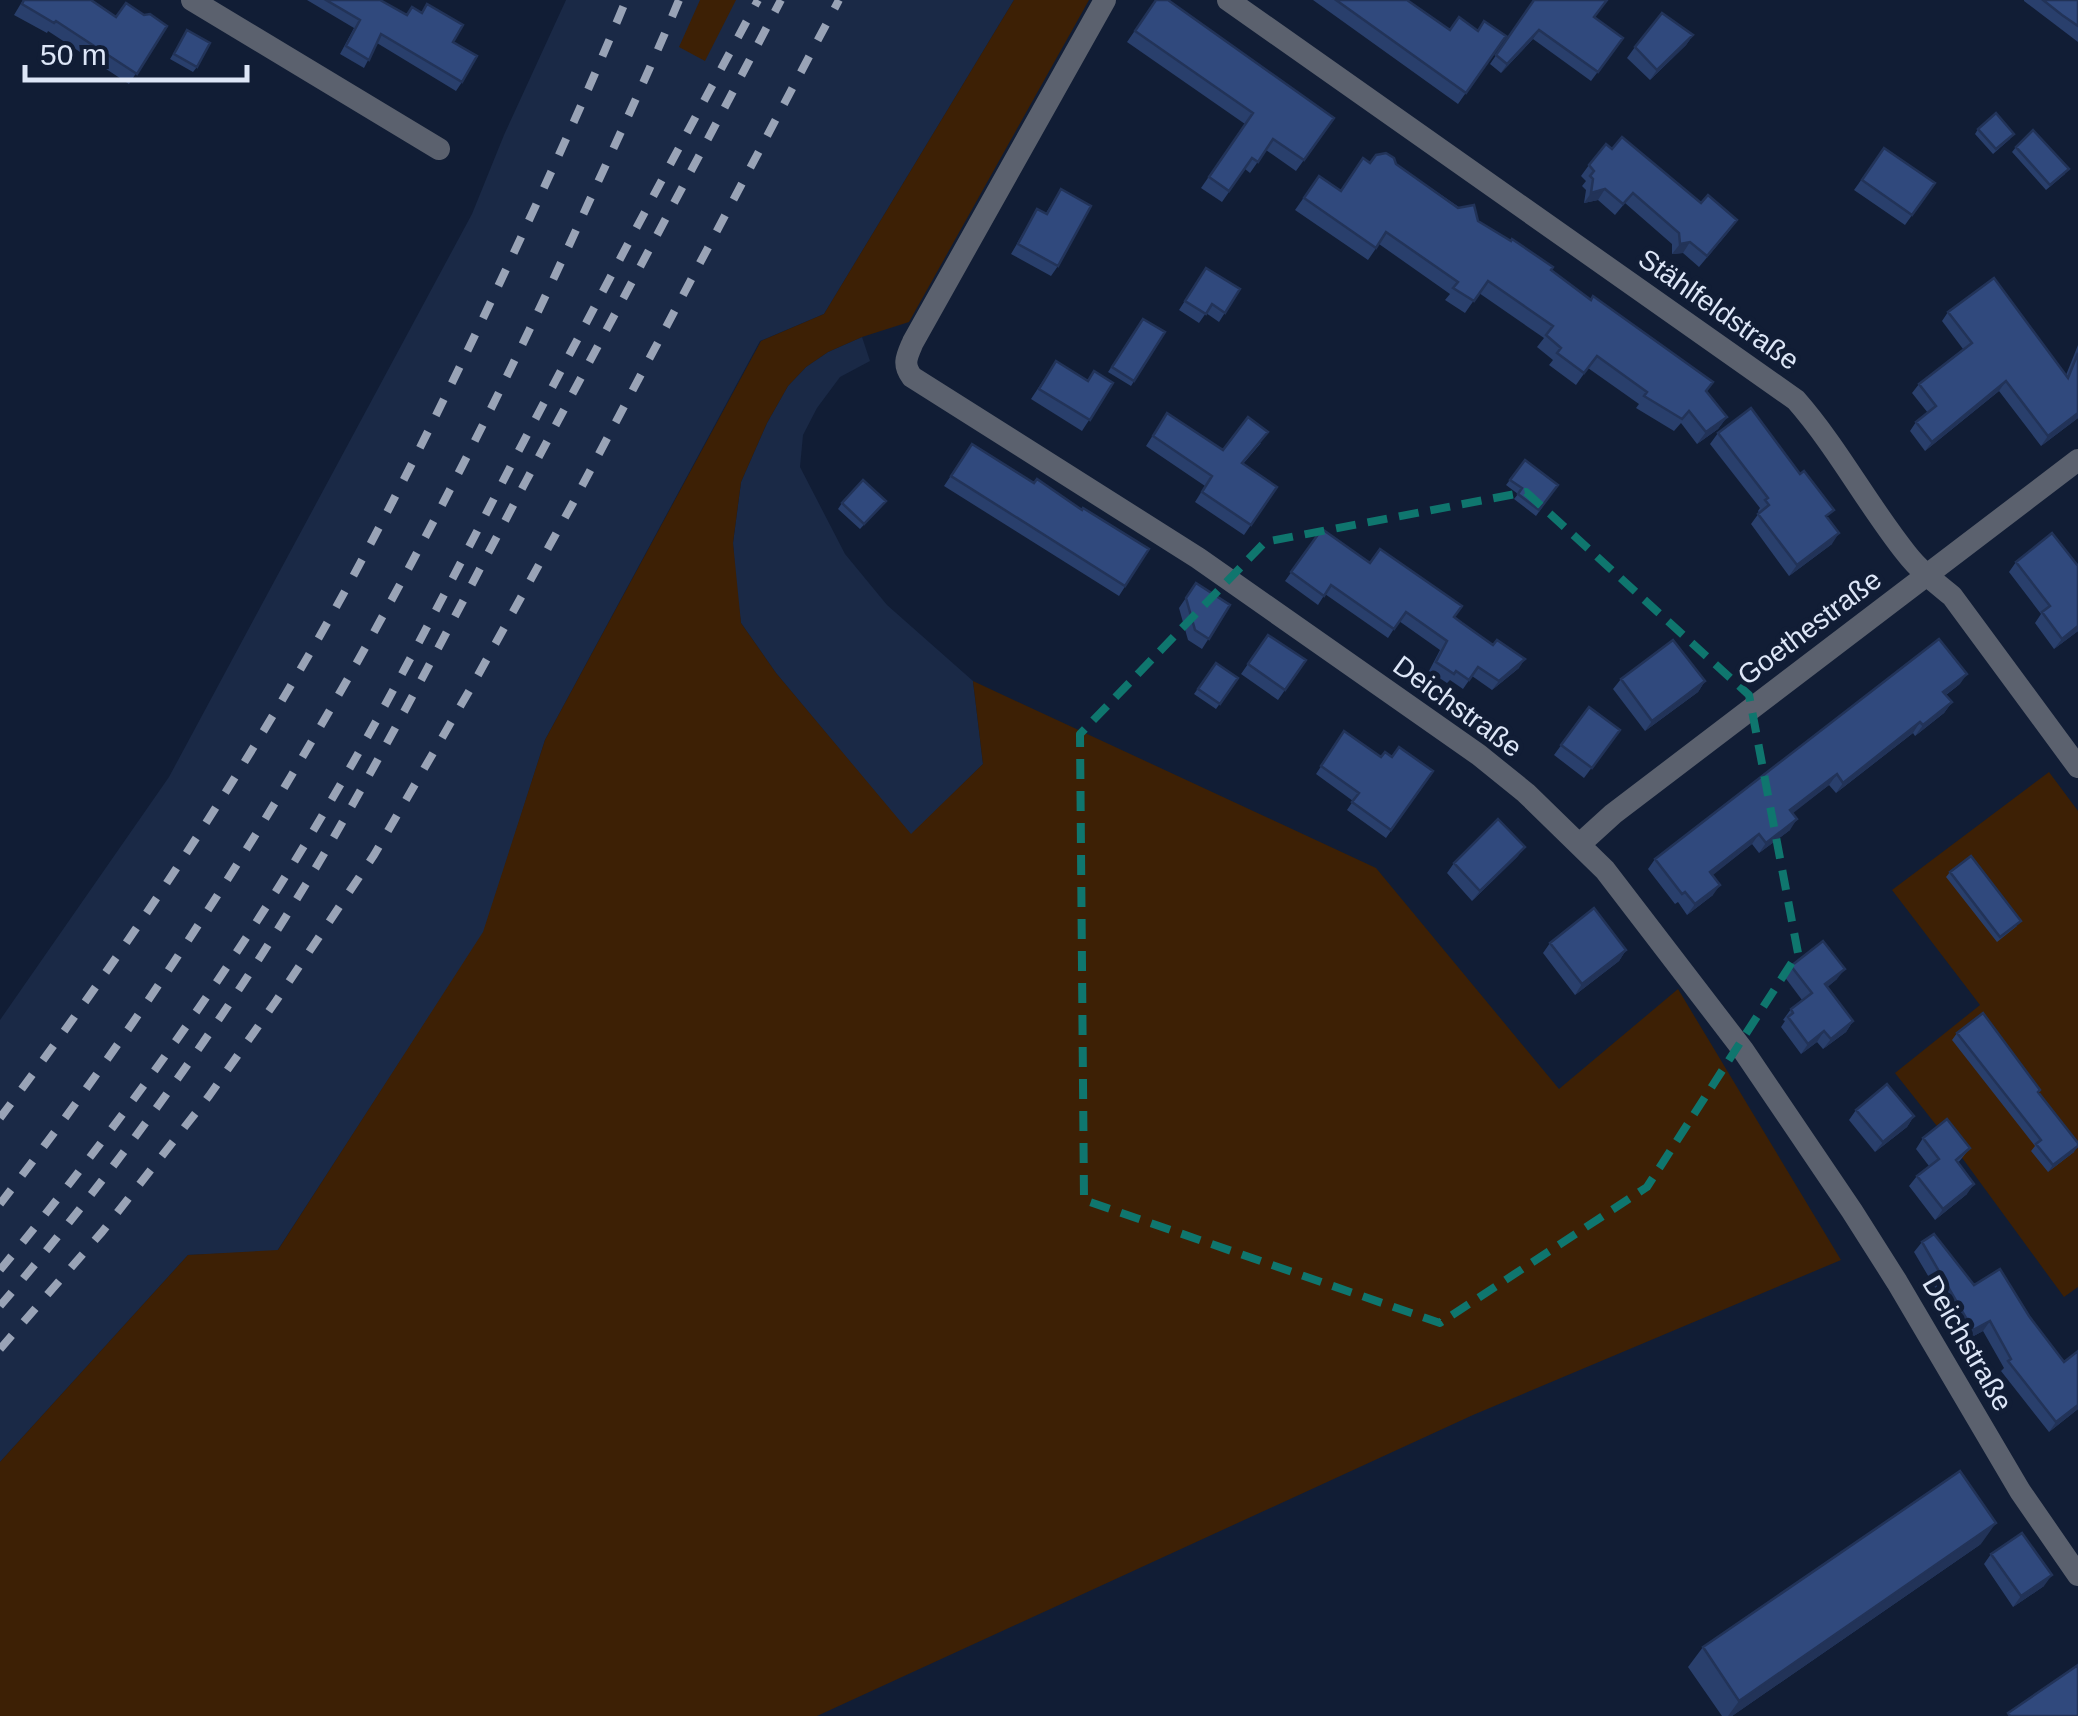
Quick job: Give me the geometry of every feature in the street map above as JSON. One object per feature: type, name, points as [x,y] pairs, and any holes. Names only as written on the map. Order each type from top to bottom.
[{"type":"street","points":[[192,0],[439,149]]},
{"type":"street","name":"Deichstraße","points":[[1104,0],[913,342],[904,361],[906,370],[1198,558],[1480,755],[1580,844],[1678,964],[1776,1098],[1870,1239],[2020,1492],[2078,1575]]},
{"type":"street","name":"Stählfeldstraße","points":[[1228,0],[1796,400],[1820,428],[1907,554],[1952,596],[2078,767]]},
{"type":"street","name":"Goethestraße","points":[[1580,844],[1613,814],[2078,460]]},
{"type":"highlighted area","points":[[1526,492],[1749,695],[1798,953],[1647,1187],[1440,1323],[1084,1200],[1080,734],[1265,542]]},
{"type":"shaded area","points":[[566,0],[1014,0],[824,314],[760,341],[545,740],[484,932],[277,1251],[188,1255],[0,1462],[0,1020],[169,777],[472,214]]},
{"type":"shaded area","points":[[700,0],[736,0],[705,61],[679,47]]},
{"type":"shaded area","points":[[1014,0],[1089,0],[909,322],[862,337],[806,367],[788,386],[767,423],[741,482],[733,543],[741,623],[776,673],[911,834],[983,764],[973,681],[1376,868],[1559,1089],[1678,989],[1841,1260],[1473,1415],[817,1716],[0,1716],[0,1462],[188,1255],[278,1250],[483,932],[545,740],[761,341],[824,314]]},
{"type":"shaded area","points":[[862,337],[870,361],[840,377],[817,408],[803,435],[800,467],[845,554],[887,605],[973,681],[983,764],[911,835],[776,673],[741,623],[736,587],[733,543],[741,482],[767,423],[788,386],[806,367]]},
{"type":"shaded area","points":[[2049,772],[2078,811],[2078,1287],[2064,1297],[1895,1073],[1980,1005],[1892,890]]},
{"type":"building","points":[[24,0],[91,0],[116,17],[126,3],[167,26],[137,74],[56,21],[22,4]]},
{"type":"building","points":[[326,0],[380,0],[407,15],[412,7],[422,13],[427,4],[463,25],[453,42],[477,56],[462,82],[381,34],[369,60],[346,46],[360,20]]},
{"type":"building","points":[[1156,0],[1168,0],[1334,118],[1304,160],[1273,139],[1258,162],[1252,158],[1229,191],[1209,177],[1253,113],[1135,31]]},
{"type":"building","points":[[1336,0],[1407,0],[1450,30],[1459,17],[1478,31],[1484,21],[1506,36],[1466,93]]},
{"type":"building","points":[[1534,0],[1607,0],[1594,17],[1623,38],[1598,72],[1539,30],[1507,64],[1496,55]]},
{"type":"building","points":[[2043,0],[2078,0],[2078,26],[2062,15]]},
{"type":"building","points":[[1662,13],[1693,35],[1657,70],[1635,47]]},
{"type":"building","points":[[187,30],[210,43],[197,67],[174,54]]},
{"type":"building","points":[[1996,113],[2014,134],[1996,149],[1978,129]]},
{"type":"building","points":[[2033,130],[2069,169],[2050,185],[2016,147]]},
{"type":"building","points":[[1622,137],[1701,203],[1708,195],[1737,220],[1707,256],[1690,242],[1680,244],[1679,233],[1633,193],[1623,204],[1605,189],[1591,193],[1590,176],[1594,171],[1589,165],[1606,144],[1612,149]]},
{"type":"building","points":[[1884,148],[1935,183],[1912,215],[1862,180]]},
{"type":"building","points":[[1386,153],[1458,208],[1474,205],[1478,221],[1553,267],[1551,270],[1591,300],[1593,296],[1713,382],[1706,391],[1727,417],[1706,432],[1689,411],[1682,419],[1644,396],[1647,392],[1597,356],[1584,373],[1557,353],[1561,348],[1546,335],[1553,326],[1488,281],[1474,301],[1453,288],[1458,282],[1386,232],[1376,248],[1304,198],[1319,176],[1341,191],[1363,158],[1370,163],[1376,155]]},
{"type":"building","points":[[1061,189],[1091,206],[1058,266],[1018,244],[1037,209],[1047,214]]},
{"type":"building","points":[[1206,268],[1240,289],[1225,313],[1212,304],[1206,314],[1185,301]]},
{"type":"building","points":[[1994,278],[2068,378],[2078,353],[2078,413],[2048,436],[2006,381],[1932,442],[1916,422],[1936,406],[1919,384],[1972,343],[1948,312]]},
{"type":"building","points":[[1143,319],[1165,332],[1134,381],[1112,367]]},
{"type":"building","points":[[1056,361],[1088,381],[1094,371],[1113,383],[1090,420],[1039,389]]},
{"type":"building","points":[[1751,408],[1800,474],[1804,471],[1834,510],[1826,516],[1839,533],[1797,565],[1758,514],[1769,505],[1765,500],[1768,498],[1718,433]]},
{"type":"building","points":[[1167,413],[1223,450],[1248,417],[1268,432],[1242,463],[1277,487],[1251,525],[1202,492],[1212,476],[1153,436]]},
{"type":"building","points":[[972,444],[1034,483],[1037,479],[1149,549],[1125,586],[951,476]]},
{"type":"building","points":[[1525,460],[1558,485],[1539,510],[1518,494],[1522,488],[1510,480]]},
{"type":"building","points":[[863,480],[886,501],[864,524],[842,503]]},
{"type":"building","points":[[1322,529],[1370,563],[1380,549],[1462,606],[1454,617],[1493,645],[1497,640],[1525,659],[1499,681],[1478,667],[1469,680],[1436,662],[1447,641],[1406,612],[1394,629],[1331,585],[1324,596],[1291,572]]},
{"type":"building","points":[[2052,533],[2078,566],[2078,626],[2062,639],[2042,612],[2050,606],[2016,562]]},
{"type":"building","points":[[1196,583],[1230,605],[1209,639],[1195,630],[1186,598]]},
{"type":"building","points":[[1268,635],[1306,660],[1285,690],[1248,664]]},
{"type":"building","points":[[1939,639],[1967,674],[1943,692],[1952,702],[1923,725],[1920,722],[1843,783],[1837,774],[1790,810],[1797,819],[1766,843],[1759,834],[1710,872],[1720,885],[1695,904],[1685,892],[1682,894],[1655,859]]},
{"type":"building","points":[[1673,640],[1705,681],[1652,721],[1621,679]]},
{"type":"building","points":[[1216,663],[1238,678],[1220,704],[1198,689]]},
{"type":"building","points":[[1589,707],[1620,730],[1592,768],[1561,745]]},
{"type":"building","points":[[1344,731],[1381,757],[1385,752],[1392,757],[1399,747],[1433,771],[1391,830],[1352,802],[1359,793],[1321,766]]},
{"type":"building","points":[[1498,819],[1525,847],[1480,891],[1454,863]]},
{"type":"building","points":[[1971,856],[2021,921],[2000,937],[1950,872]]},
{"type":"building","points":[[1594,908],[1626,950],[1582,984],[1550,943]]},
{"type":"building","points":[[1823,941],[1845,969],[1825,984],[1853,1021],[1831,1039],[1824,1031],[1808,1044],[1788,1017],[1793,1013],[1791,1009],[1812,993],[1791,966]]},
{"type":"building","points":[[1983,1013],[2078,1143],[2053,1165],[2036,1144],[2041,1140],[1957,1033]]},
{"type":"building","points":[[1887,1084],[1914,1116],[1883,1142],[1856,1110]]},
{"type":"building","points":[[1947,1119],[1970,1148],[1956,1160],[1974,1184],[1943,1209],[1917,1176],[1939,1159],[1923,1138]]},
{"type":"building","points":[[1934,1234],[1974,1285],[2000,1269],[2064,1362],[2078,1351],[2078,1405],[2056,1422],[2008,1361],[2011,1359],[1990,1321],[1973,1330],[1922,1242]]},
{"type":"building","points":[[1960,1471],[1996,1523],[1739,1701],[1703,1647]]},
{"type":"building","points":[[2022,1533],[2052,1575],[2021,1596],[1991,1554]]},
{"type":"building","points":[[2078,1665],[2078,1716],[2010,1716],[2008,1713]]},
{"type":"railway","points":[[0,1118],[164,887],[241,768],[336,608],[477,331],[626,0]]},
{"type":"railway","points":[[0,1204],[166,973],[317,733],[453,484],[516,357],[679,0]]},
{"type":"railway","points":[[0,1270],[187,1026],[319,821],[407,665],[758,0]]},
{"type":"railway","points":[[0,1306],[161,1101],[306,884],[419,684],[781,0]]},
{"type":"railway","points":[[0,1349],[102,1232],[209,1096],[374,855],[573,503],[839,0]]}]
